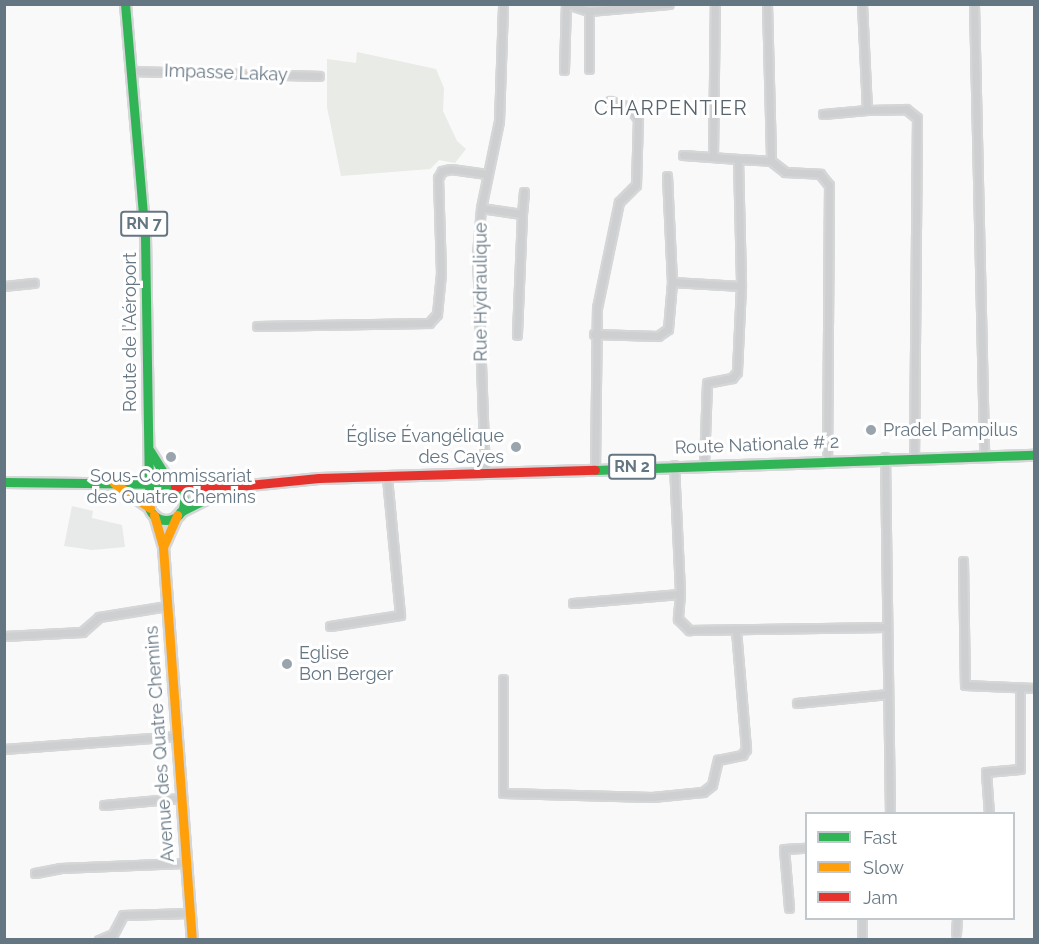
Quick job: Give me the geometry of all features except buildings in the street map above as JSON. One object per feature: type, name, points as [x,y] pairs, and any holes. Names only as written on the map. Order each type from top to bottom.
[{"type":"main road","name":"Route de l’Aéroport","points":[[125,4],[145,236],[150,495]]},
{"type":"main road","name":"Route de l’Aéroport","points":[[148,445],[157,467],[171,485]]},
{"type":"main road","name":"Route Nationale # 2","points":[[4,482],[112,482],[229,487],[319,478],[885,457],[1035,455]]},
{"type":"main road","points":[[112,482],[152,512],[167,519],[179,514],[184,501],[171,485],[150,495],[152,512]]},
{"type":"main road","name":"Route Nationale # 2","points":[[179,514],[229,487]]},
{"type":"main road","name":"Avenue des Quatre Chemins","points":[[152,512],[163,547],[175,736],[192,939]]},
{"type":"main road","name":"Avenue des Quatre Chemins","points":[[163,547],[179,514]]},
{"type":"street","name":"Rue Hydraulique","points":[[485,473],[477,265],[481,208],[499,121],[503,4]]},
{"type":"street","points":[[564,70],[567,4],[589,11],[669,4]]},
{"type":"street","points":[[713,157],[715,4]]},
{"type":"street","points":[[767,4],[771,161]]},
{"type":"street","points":[[862,4],[867,110]]},
{"type":"street","points":[[974,4],[984,455]]},
{"type":"street","points":[[589,11],[590,69]]},
{"type":"street","name":"Impasse Lakay","points":[[132,70],[320,76]]},
{"type":"street","points":[[595,469],[594,334],[619,202],[636,185],[638,119],[629,107],[610,102]]},
{"type":"street","points":[[824,114],[906,109],[917,118],[914,457]]},
{"type":"street","points":[[683,155],[771,161],[785,172],[820,174],[829,184],[827,459]]},
{"type":"street","points":[[704,464],[706,386],[712,379],[732,378],[737,372],[741,286],[738,159]]},
{"type":"street","points":[[258,326],[429,324],[437,314],[441,273],[439,174],[451,169],[487,174]]},
{"type":"street","points":[[594,334],[662,335],[669,325],[672,282],[668,176]]},
{"type":"street","points":[[517,335],[524,192]]},
{"type":"street","points":[[481,208],[522,214]]},
{"type":"street","points":[[672,282],[741,286]]},
{"type":"street","points":[[4,286],[34,283]]},
{"type":"street","points":[[885,457],[890,812]]},
{"type":"street","points":[[674,465],[680,594],[678,620],[684,629],[887,627]]},
{"type":"street","points":[[330,626],[400,615],[387,477]]},
{"type":"street","points":[[963,561],[965,686],[1035,688]]},
{"type":"street","points":[[573,603],[680,594]]},
{"type":"street","points":[[4,636],[82,632],[99,617],[167,606]]},
{"type":"street","points":[[503,679],[502,793],[652,796],[703,792],[712,785],[715,763],[742,755],[746,749],[736,629]]},
{"type":"street","points":[[989,812],[986,772],[1020,769],[1020,687]]},
{"type":"street","points":[[797,703],[888,694]]},
{"type":"street","points":[[4,748],[175,736]]},
{"type":"street","points":[[104,805],[180,798]]},
{"type":"street","points":[[789,908],[784,849],[805,848]]},
{"type":"street","points":[[35,873],[60,868],[185,863]]},
{"type":"street","points":[[99,939],[113,934],[123,915],[190,913]]},
{"type":"street","points":[[862,920],[862,939]]},
{"type":"street","points":[[956,933],[957,920]]},
{"type":"shaded area","points":[[357,52],[436,69],[444,88],[443,111],[457,141],[466,149],[455,163],[439,160],[430,169],[341,176],[327,107],[327,59],[356,63]]},
{"type":"shaded area","points":[[72,506],[93,511],[92,518],[122,525],[125,547],[92,550],[64,546]]},
{"type":"traffic: fast","points":[[125,4],[145,236],[149,495]]},
{"type":"traffic: fast","points":[[150,451],[171,485]]},
{"type":"traffic: fast","points":[[595,470],[1034,455]]},
{"type":"traffic: fast","points":[[4,482],[166,484]]},
{"type":"traffic: fast","points":[[166,484],[178,490],[184,502],[178,514],[166,520],[154,514],[148,502],[154,490],[166,484]]},
{"type":"traffic: fast","points":[[180,512],[228,488]]},
{"type":"traffic: slow","points":[[114,483],[150,508]]},
{"type":"traffic: slow","points":[[154,515],[163,547],[192,940]]},
{"type":"traffic: slow","points":[[163,547],[177,515]]},
{"type":"traffic: jam","points":[[175,486],[229,487],[319,478],[595,470]]},
{"type":"place","name":"Pradel Pampilus","points":[[871,430]]},
{"type":"place","name":"Église Évangélique des Cayes","points":[[516,447]]},
{"type":"place","name":"Sous-Commissariat des Quatre Chemins","points":[[171,457]]},
{"type":"place","name":"Eglise Bon Berger","points":[[287,664]]},
{"type":"district","name":"CHARPENTIER","points":[[671,108]]}]
